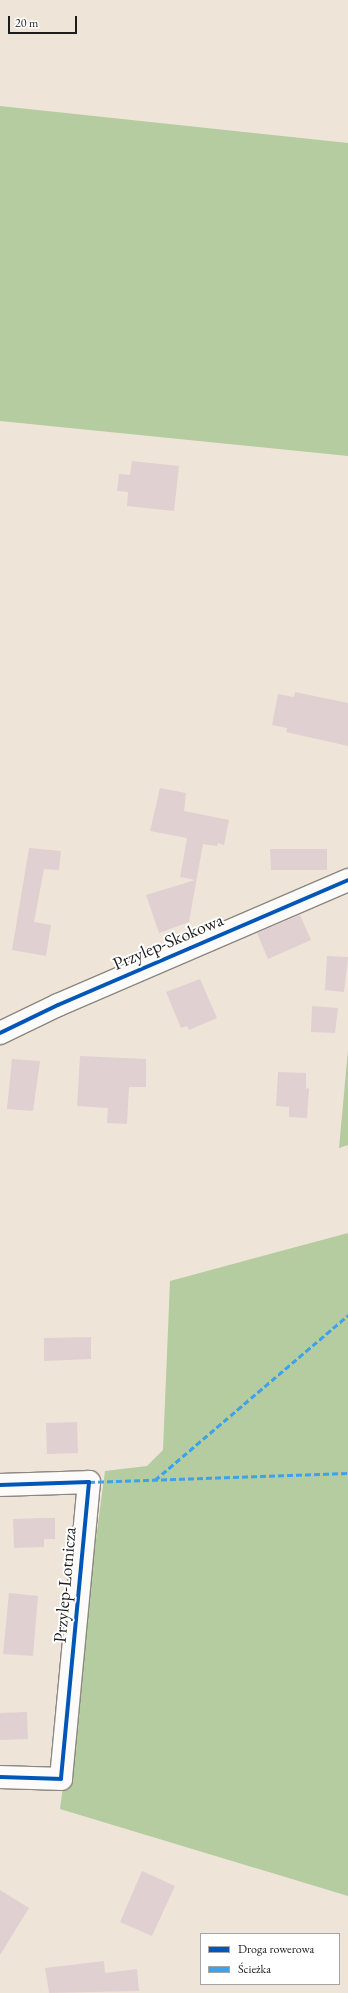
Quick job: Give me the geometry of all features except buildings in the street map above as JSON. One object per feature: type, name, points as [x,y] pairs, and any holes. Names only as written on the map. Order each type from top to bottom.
[{"type":"street","name":"Przylep-Skokowa","points":[[0,1033],[71,999],[348,880]]},
{"type":"street","name":"Przylep-Lotnicza","points":[[0,1485],[89,1482],[61,1779],[0,1776]]},
{"type":"green space","points":[[0,106],[348,143],[348,456],[0,421]]},
{"type":"green space","points":[[348,1050],[348,1145],[339,1148]]},
{"type":"green space","points":[[348,1233],[348,1896],[60,1809],[105,1471],[147,1466],[163,1450],[170,1281]]},
{"type":"marked path","points":[[155,1480],[348,1315]]},
{"type":"marked path","points":[[89,1482],[348,1473]]},
{"type":"cycle path","points":[[0,1033],[58,1005],[348,880]]},
{"type":"cycle path","points":[[0,1485],[89,1482],[61,1779],[0,1777]]}]
